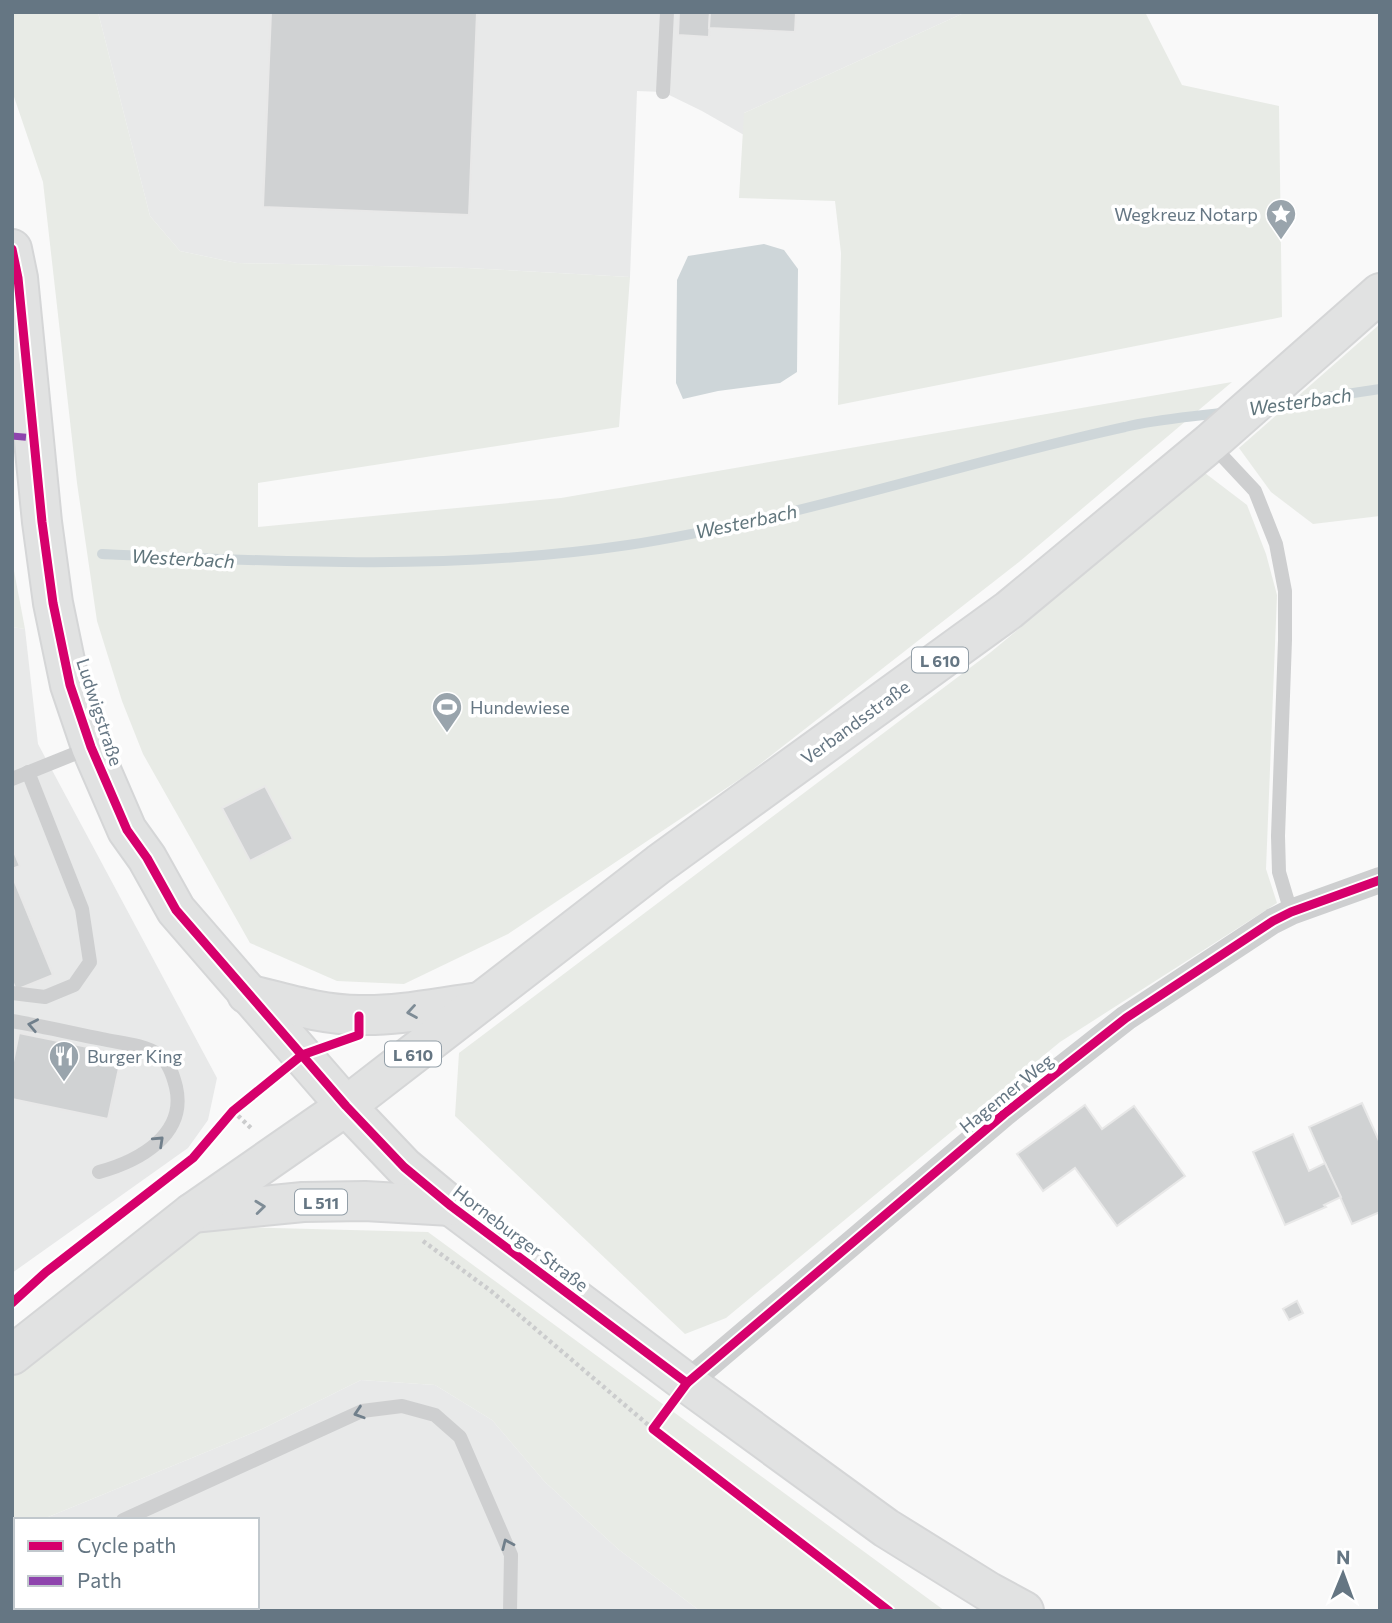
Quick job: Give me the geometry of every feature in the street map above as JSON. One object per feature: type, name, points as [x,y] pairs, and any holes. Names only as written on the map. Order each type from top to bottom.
[{"type":"main road","name":"Ludwigstraße","points":[[12,249],[18,278],[42,522],[53,603],[71,685],[91,747],[127,830],[147,858],[176,910],[346,1106]]},
{"type":"main road","name":"Verbandsstraße","points":[[346,1106],[659,864],[1009,610],[1224,431],[1380,293]]},
{"type":"main road","points":[[247,994],[313,1010],[359,1016],[400,1014],[480,1002]]},
{"type":"main road","points":[[12,1355],[192,1213],[346,1106]]},
{"type":"main road","name":"Horneburger Straße","points":[[346,1106],[404,1167],[451,1206],[687,1383],[886,1528],[1024,1611]]},
{"type":"main road","name":"L 511","points":[[192,1213],[303,1202],[365,1201],[451,1206]]},
{"type":"street","name":"Hagemer Weg","points":[[687,1383],[1004,1114],[1126,1018],[1273,921],[1380,880]]},
{"type":"lane","points":[[663,92],[667,12]]},
{"type":"lane","points":[[1224,431],[1255,491],[1276,544],[1285,590],[1286,640],[1278,836],[1279,872],[1292,912]]},
{"type":"lane","points":[[12,779],[91,747]]},
{"type":"lane","points":[[12,993],[45,997],[74,985],[90,962],[82,909],[28,772]]},
{"type":"lane","points":[[12,1021],[137,1046],[159,1055],[172,1071],[178,1098],[172,1125],[163,1140],[148,1151],[99,1172]]},
{"type":"lane","points":[[127,1518],[362,1410],[402,1406],[435,1415],[460,1437],[512,1555],[510,1611]]},
{"type":"path","points":[[233,1111],[276,1153]]},
{"type":"path","points":[[414,1235],[491,1291],[653,1429]]},
{"type":"shaded area","points":[[12,12],[98,12],[150,216],[180,251],[237,263],[467,268],[630,277],[619,427],[258,483],[258,527],[561,498],[1232,382],[1019,562],[746,775],[508,934],[404,984],[337,981],[250,943],[143,754],[122,701],[97,621],[77,483],[43,182],[12,91]]},
{"type":"shaded area","points":[[98,12],[966,12],[744,113],[744,135],[663,92],[637,91],[630,277],[467,268],[237,263],[180,251],[150,216]]},
{"type":"shaded area","points":[[966,12],[1145,12],[1182,85],[1279,106],[1282,317],[838,405],[841,253],[835,201],[739,198],[744,113]]},
{"type":"shaded area","points":[[764,244],[784,250],[798,269],[797,372],[780,383],[718,391],[683,399],[676,383],[677,280],[688,256]]},
{"type":"shaded area","points":[[1380,324],[1380,516],[1313,524],[1271,492],[1239,448]]},
{"type":"shaded area","points":[[1205,473],[1247,505],[1266,554],[1277,595],[1266,869],[1277,903],[1060,1042],[726,1318],[685,1334],[455,1116],[459,1053],[991,652]]},
{"type":"shaded area","points":[[12,560],[25,629],[12,627]]},
{"type":"shaded area","points":[[12,627],[25,629],[38,744],[217,1078],[208,1120],[188,1148],[12,1273]]},
{"type":"shaded area","points":[[201,1226],[428,1232],[945,1611],[700,1611],[618,1549],[545,1482],[492,1420],[435,1385],[361,1380],[262,1429],[46,1518],[14,1518],[12,1533],[12,1369]]},
{"type":"shaded area","points":[[361,1380],[435,1385],[492,1420],[545,1482],[618,1549],[700,1611],[12,1611],[14,1532],[14,1609],[259,1609],[259,1518],[46,1518],[262,1429]]},
{"type":"building","points":[[271,12],[477,12],[469,215],[263,207]]},
{"type":"building","points":[[679,12],[710,12],[709,37],[678,35]]},
{"type":"building","points":[[710,12],[796,12],[795,32],[709,28]]},
{"type":"building","points":[[265,786],[293,839],[250,861],[222,808]]},
{"type":"building","points":[[12,847],[20,866],[12,869]]},
{"type":"building","points":[[12,875],[53,975],[16,990],[12,980]]},
{"type":"building","name":"Burger King","points":[[19,1033],[122,1054],[108,1119],[12,1099],[12,1067]]},
{"type":"building","points":[[1362,1103],[1380,1143],[1380,1212],[1352,1224],[1309,1127]]},
{"type":"building","points":[[1085,1105],[1102,1129],[1134,1106],[1185,1176],[1117,1226],[1075,1168],[1043,1191],[1017,1154]]},
{"type":"building","points":[[1293,1134],[1309,1171],[1325,1163],[1341,1197],[1324,1205],[1326,1207],[1285,1225],[1253,1152]]},
{"type":"building","points":[[1297,1301],[1303,1313],[1289,1320],[1283,1309]]},
{"type":"waterway","name":"Westerbach","points":[[1273,405],[1380,389]]},
{"type":"waterway","name":"Westerbach","points":[[102,554],[300,562],[432,561],[563,553],[628,545],[754,521],[1125,427],[1227,412]]},
{"type":"marked path","points":[[12,436],[35,438]]},
{"type":"cycle path","points":[[12,249],[18,278],[42,522],[53,603],[70,685],[91,747],[127,830],[147,858],[176,910],[346,1106],[404,1167],[451,1206],[687,1383]]},
{"type":"cycle path","points":[[889,1611],[653,1429],[687,1383],[1004,1114],[1126,1018],[1273,921],[1380,880]]},
{"type":"cycle path","points":[[12,1303],[46,1272],[193,1158],[233,1111],[302,1055],[359,1035],[359,1016]]},
{"type":"place","name":"Wegkreuz Notarp","points":[[1281,241]]},
{"type":"place","name":"Hundewiese","points":[[447,734]]},
{"type":"place","name":"Burger King","points":[[64,1083]]}]
